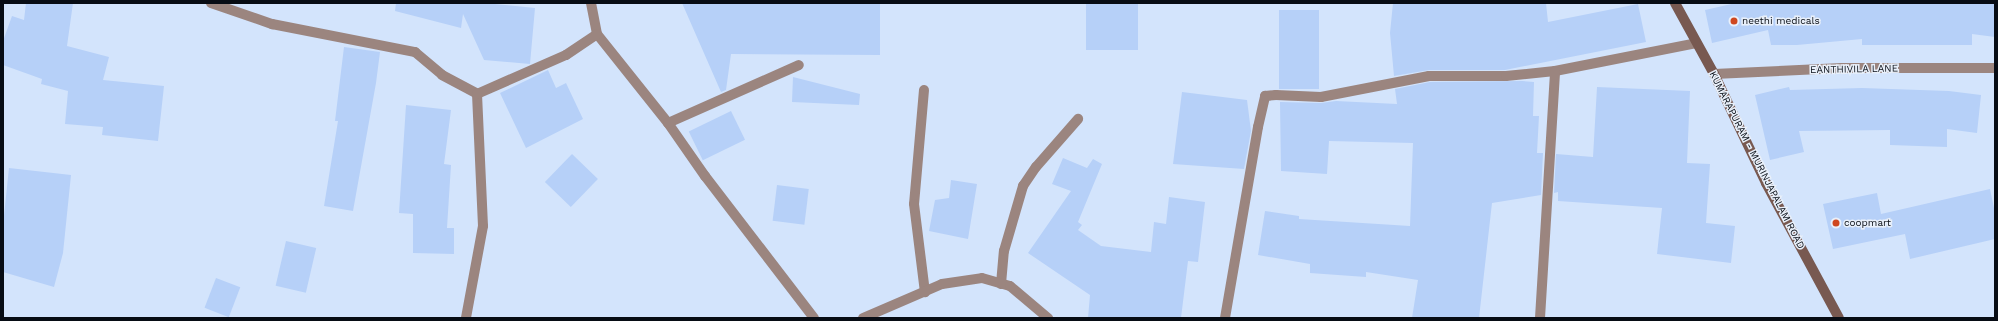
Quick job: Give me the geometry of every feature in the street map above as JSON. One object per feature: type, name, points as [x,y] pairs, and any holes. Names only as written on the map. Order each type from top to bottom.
[{"type":"main road","name":"KUMARAPURAM - MURINJAPALAM ROAD","points":[[1675,3],[1714,74],[1766,183],[1839,318]]},
{"type":"street","points":[[212,3],[272,24],[414,52],[442,75],[477,94]]},
{"type":"street","points":[[591,3],[596,34],[668,123],[705,176],[814,318]]},
{"type":"street","points":[[477,94],[566,55],[596,34]]},
{"type":"street","points":[[1224,318],[1258,127],[1266,96],[1321,97],[1429,76],[1506,76],[1555,71],[1696,43]]},
{"type":"street","points":[[668,123],[799,65]]},
{"type":"street","name":"EANTHIVILA LANE","points":[[1714,74],[1842,68],[1995,68]]},
{"type":"street","points":[[1540,318],[1555,71]]},
{"type":"street","points":[[924,90],[914,204],[925,292]]},
{"type":"street","points":[[466,318],[483,226],[477,94]]},
{"type":"street","points":[[1001,284],[1004,251],[1023,186],[1036,167],[1078,119]]},
{"type":"street","points":[[863,318],[942,284],[982,278],[1010,286],[1048,318]]},
{"type":"building","points":[[26,3],[73,3],[67,46],[109,57],[103,80],[164,86],[158,141],[102,135],[103,127],[65,124],[68,91],[41,84],[42,79],[3,65],[3,41],[12,16],[24,20]]},
{"type":"building","points":[[396,3],[485,3],[535,8],[530,64],[484,60],[463,14],[461,28],[395,11]]},
{"type":"building","points":[[682,3],[880,3],[880,55],[731,54],[726,90],[721,92]]},
{"type":"building","points":[[1086,3],[1138,3],[1138,50],[1086,50]]},
{"type":"building","points":[[1393,3],[1546,3],[1548,22],[1638,4],[1646,42],[1505,70],[1429,70],[1394,76],[1390,33]]},
{"type":"building","points":[[1736,3],[1995,3],[1995,37],[1972,34],[1972,45],[1862,45],[1862,39],[1797,45],[1771,45],[1768,30],[1712,43],[1705,10]]},
{"type":"building","points":[[1279,10],[1319,10],[1319,89],[1279,89]]},
{"type":"building","points":[[344,47],[380,52],[376,83],[353,211],[324,206],[338,121],[335,121]]},
{"type":"building","points":[[548,70],[556,88],[566,83],[583,119],[526,148],[500,93]]},
{"type":"building","points":[[793,77],[860,94],[859,105],[792,102]]},
{"type":"building","points":[[1430,82],[1534,82],[1533,116],[1539,116],[1537,153],[1543,153],[1541,195],[1492,203],[1479,318],[1412,318],[1418,280],[1366,272],[1366,277],[1310,273],[1310,264],[1258,255],[1265,211],[1299,216],[1299,219],[1410,226],[1413,143],[1329,141],[1327,174],[1281,171],[1280,102],[1321,103],[1336,101],[1397,104],[1395,89]]},
{"type":"building","points":[[1597,87],[1690,91],[1687,163],[1710,164],[1706,223],[1735,226],[1731,263],[1657,254],[1662,208],[1558,201],[1558,192],[1554,193],[1556,154],[1593,157]]},
{"type":"building","points":[[1789,87],[1790,90],[1862,88],[1949,91],[1981,95],[1977,133],[1947,129],[1947,147],[1890,145],[1890,130],[1799,131],[1804,152],[1770,160],[1755,95]]},
{"type":"building","points":[[1182,92],[1247,100],[1251,131],[1244,169],[1173,164]]},
{"type":"building","points":[[406,105],[451,110],[444,164],[451,165],[447,228],[454,228],[454,254],[413,253],[413,214],[399,213]]},
{"type":"building","points":[[731,111],[745,140],[703,160],[689,132]]},
{"type":"building","points":[[572,154],[598,179],[571,207],[545,182]]},
{"type":"building","points":[[1063,158],[1087,168],[1093,159],[1102,164],[1078,222],[1082,225],[1078,230],[1101,246],[1151,252],[1154,222],[1166,224],[1169,197],[1205,202],[1198,262],[1188,261],[1181,318],[1088,318],[1090,295],[1028,253],[1071,191],[1052,184]]},
{"type":"building","points":[[9,168],[71,175],[63,253],[54,287],[3,272],[3,225]]},
{"type":"building","points":[[951,180],[977,184],[968,239],[929,231],[935,200],[949,198]]},
{"type":"building","points":[[777,185],[809,189],[804,225],[773,221]]},
{"type":"building","points":[[1990,189],[1995,213],[1995,239],[1910,259],[1905,234],[1833,249],[1823,204],[1877,193],[1881,214]]},
{"type":"building","points":[[286,241],[316,248],[306,293],[276,286]]},
{"type":"building","points":[[216,278],[240,287],[229,317],[205,308]]},
{"type":"place","name":"neethi medicals","points":[[1734,21]]},
{"type":"place","name":"coopmart","points":[[1836,223]]}]
